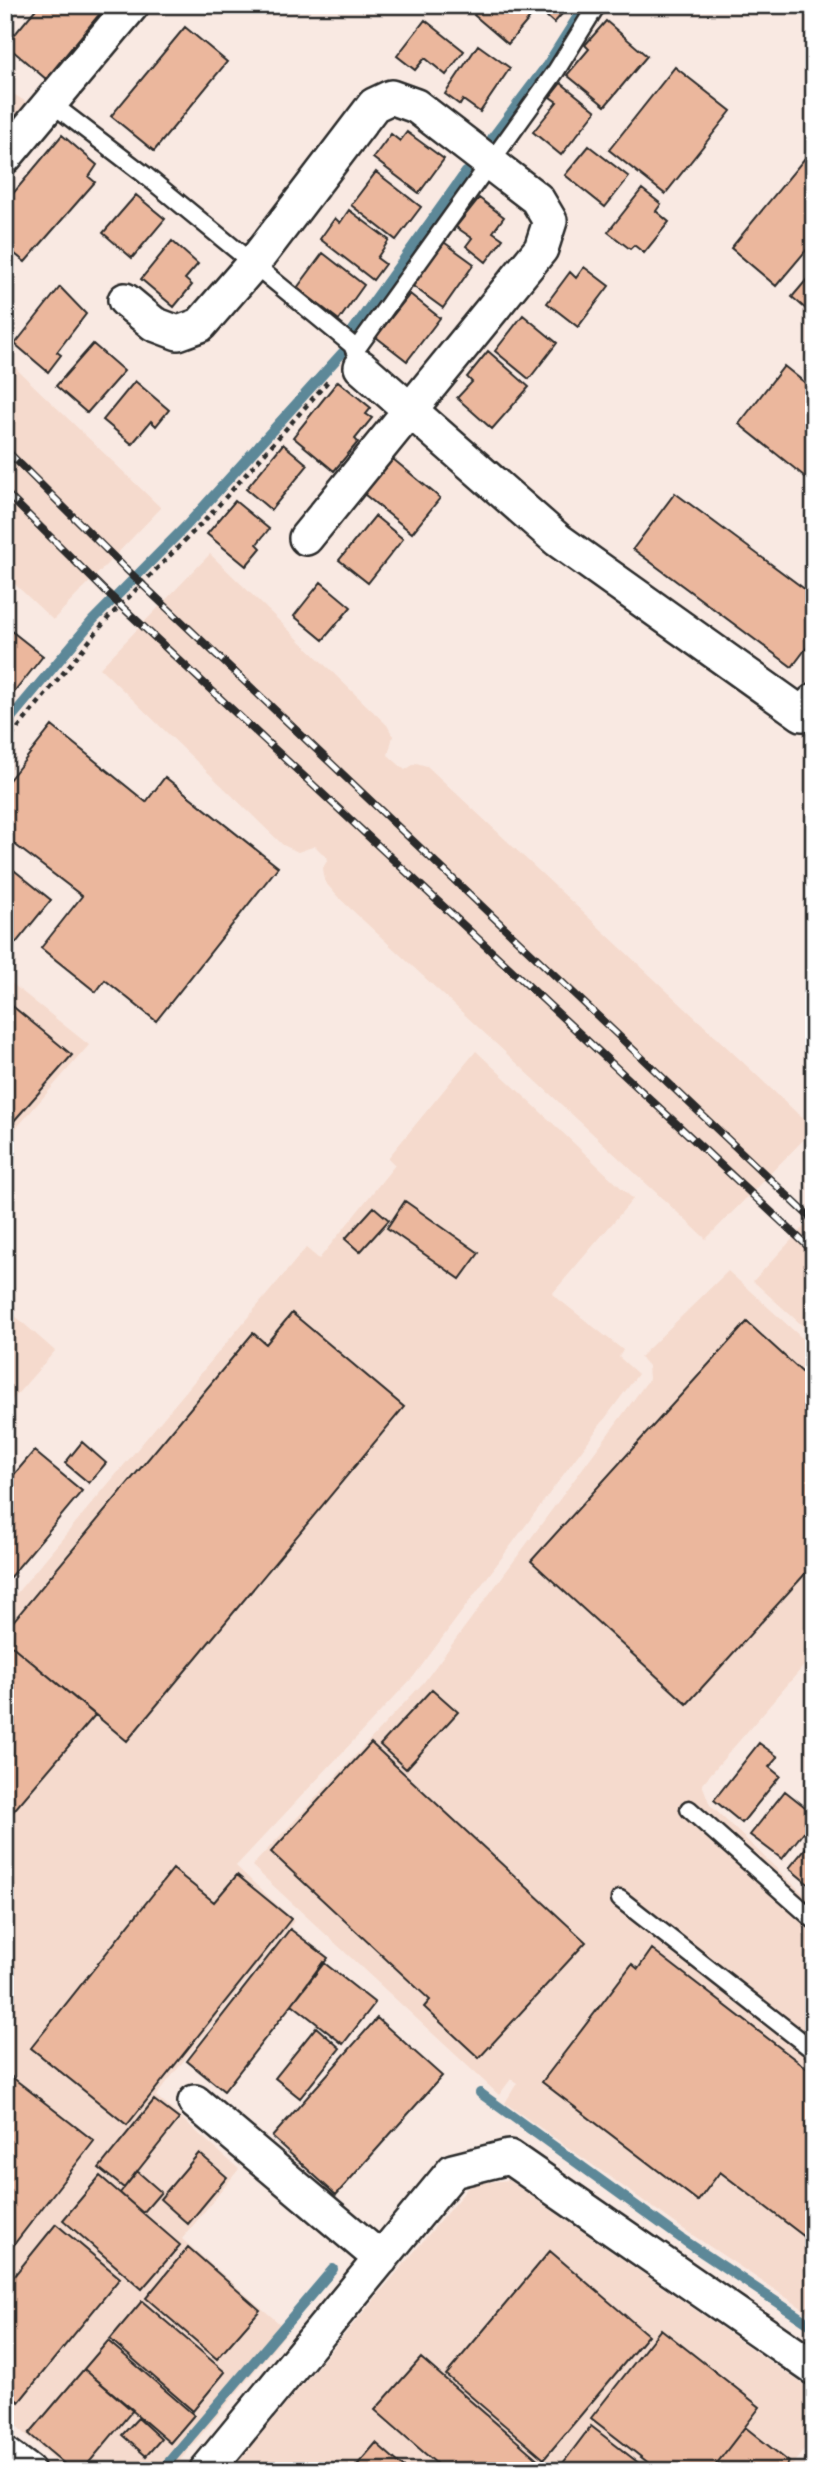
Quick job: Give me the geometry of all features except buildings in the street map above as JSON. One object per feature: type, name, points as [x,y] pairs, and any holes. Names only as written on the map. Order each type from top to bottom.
[{"type":"street","points":[[5,157],[132,5]]},
{"type":"street","points":[[125,300],[154,324],[178,333],[200,325],[253,264],[374,105],[391,97],[416,106],[537,199],[550,221],[541,249],[306,538]]},
{"type":"street","points":[[358,359],[558,540],[810,713]]},
{"type":"street","points":[[195,2102],[381,2259]]},
{"type":"street","points":[[206,2471],[453,2171],[509,2157],[814,2368]]},
{"type":"street","points":[[5,2454],[27,2471]]},
{"type":"lane","points":[[51,103],[145,175],[253,264],[358,359],[488,162],[556,71],[597,5]]},
{"type":"lane","points":[[689,1809],[814,1920]]},
{"type":"lane","points":[[620,1899],[814,2051]]},
{"type":"path","points":[[5,744],[108,618],[209,516],[337,371],[358,359]]},
{"type":"shaded area","points":[[5,89],[28,103],[5,130]]},
{"type":"shaded area","points":[[5,358],[161,508],[53,620],[5,575]]},
{"type":"shaded area","points":[[210,554],[387,725],[393,736],[388,755],[405,770],[416,763],[427,766],[814,1129],[706,1239],[338,897],[325,882],[323,868],[328,859],[315,846],[298,852],[283,845],[100,668]]},
{"type":"shaded area","points":[[5,978],[89,1045],[5,1141]]},
{"type":"shaded area","points":[[476,1051],[633,1199],[552,1294],[623,1350],[619,1357],[638,1374],[414,1676],[236,1866],[294,1921],[156,2096],[239,2169],[182,2239],[288,2331],[171,2471],[68,2471],[5,2416],[5,1607],[306,1248],[319,1259],[395,1165],[388,1158]]},
{"type":"shaded area","points":[[814,1216],[814,1336],[753,1281]]},
{"type":"shaded area","points":[[728,1271],[814,1349],[814,1654],[702,1784],[710,1805],[814,1904],[814,2316],[682,2228],[505,2103],[517,2083],[511,2079],[499,2095],[252,1866],[424,1682],[649,1379],[648,1366],[640,1357]]},
{"type":"shaded area","points":[[5,1307],[55,1351],[5,1408]]},
{"type":"shaded area","points":[[508,2180],[814,2392],[814,2436],[788,2471],[230,2471],[471,2184]]},
{"type":"waterway","points":[[492,138],[547,65],[585,5]]},
{"type":"waterway","points":[[351,333],[466,172]]},
{"type":"waterway","points":[[5,725],[93,620],[187,525],[343,352]]},
{"type":"waterway","points":[[480,2093],[685,2241],[814,2327]]},
{"type":"waterway","points":[[161,2471],[333,2269]]},
{"type":"railway","points":[[5,449],[125,568],[814,1221]]},
{"type":"railway","points":[[5,492],[104,590],[814,1252]]}]
